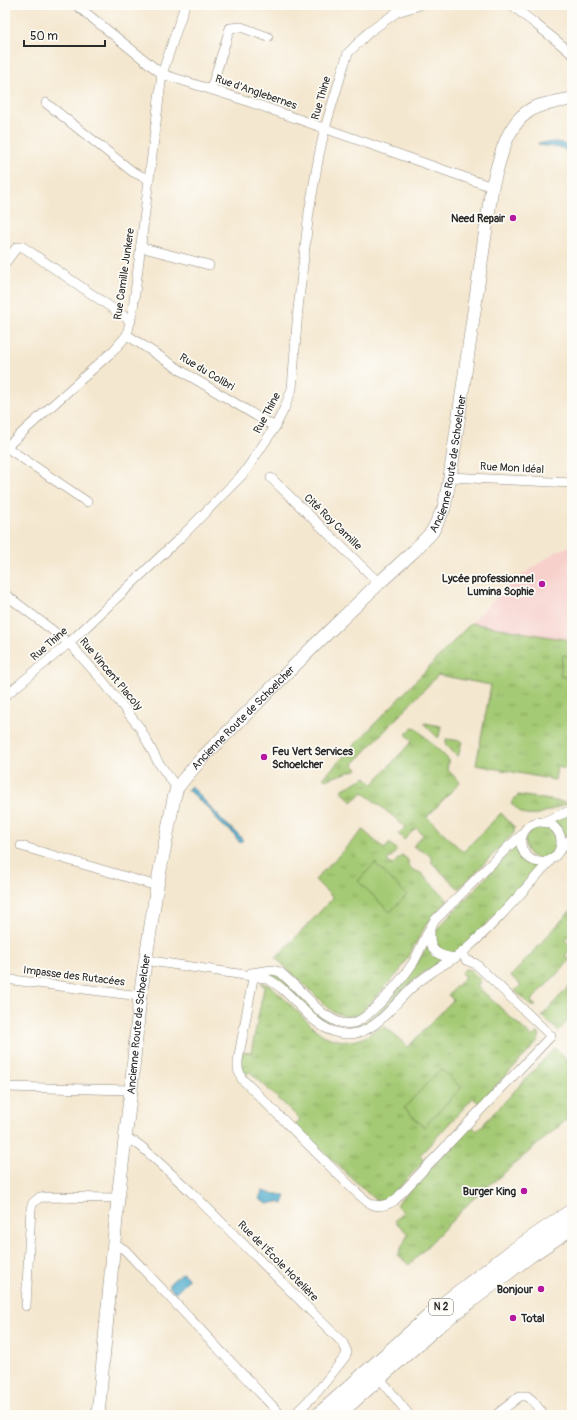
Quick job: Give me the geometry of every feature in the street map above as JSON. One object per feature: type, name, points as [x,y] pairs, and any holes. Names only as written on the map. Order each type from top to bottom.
[{"type":"highway","name":"N 2","points":[[319,1415],[445,1303],[512,1252],[572,1211]]},
{"type":"highway","name":"N 2","points":[[337,1415],[436,1327],[530,1255],[572,1227]]},
{"type":"main road","name":"Ancienne Route de Schoelcher","points":[[552,103],[572,93]]},
{"type":"main road","name":"Ancienne Route de Schoelcher","points":[[98,1415],[118,1198],[144,960],[156,886],[174,798],[184,779],[203,757],[280,679],[432,532],[444,508],[450,477],[492,187],[506,142],[512,129],[526,112],[536,107],[572,99]]},
{"type":"street","name":"Rue d'Anglebernes","points":[[76,5],[162,74],[325,128],[492,187]]},
{"type":"street","name":"Rue Camille Junkere","points":[[6,448],[105,358],[127,335],[133,309],[162,74],[185,5]]},
{"type":"street","points":[[390,5],[397,12]]},
{"type":"street","name":"Rue Thine","points":[[7,693],[69,643],[180,538],[244,472],[275,427],[292,389],[298,309],[309,212],[318,155],[348,53],[369,32],[397,12],[420,5]]},
{"type":"street","points":[[512,5],[562,44],[572,54]]},
{"type":"street","points":[[211,89],[230,28],[241,27],[268,37]]},
{"type":"street","points":[[562,44],[572,49]]},
{"type":"street","points":[[46,103],[133,172],[148,179]]},
{"type":"street","points":[[5,263],[17,247],[23,247],[131,321]]},
{"type":"street","points":[[140,247],[209,265]]},
{"type":"street","name":"Rue du Colibri","points":[[127,335],[188,376],[275,427]]},
{"type":"street","points":[[6,448],[87,502]]},
{"type":"street","name":"Rue Mon Idéal","points":[[450,477],[572,483]]},
{"type":"street","name":"Cité Roy Camille","points":[[271,478],[379,583]]},
{"type":"street","name":"Rue Vincent Placoly","points":[[5,594],[69,643],[102,680],[140,728],[158,762],[178,788]]},
{"type":"street","points":[[144,960],[244,974],[254,974],[276,970],[328,1017],[344,1023],[353,1023],[364,1018],[389,994],[413,963],[430,927],[447,907],[523,834],[530,825],[543,822],[572,810]]},
{"type":"street","points":[[543,822],[550,823],[559,832],[561,838],[560,850]]},
{"type":"street","points":[[523,834],[521,841],[525,854],[536,862],[543,863],[550,861]]},
{"type":"street","points":[[254,974],[282,987],[319,1025],[326,1030],[349,1035],[359,1034],[374,1025],[383,1017],[404,993],[416,983],[463,952],[482,934],[572,837]]},
{"type":"street","points":[[21,846],[156,886]]},
{"type":"street","points":[[430,927],[431,945],[434,951],[439,955],[455,958]]},
{"type":"street","points":[[254,974],[238,1061],[238,1069],[242,1079],[365,1201],[375,1206],[384,1206],[394,1201],[551,1036],[476,964],[466,960],[463,952]]},
{"type":"street","name":"Impasse des Rutacées","points":[[5,979],[140,996]]},
{"type":"street","points":[[5,1087],[131,1090]]},
{"type":"street","name":"Rue de l'École Hotelière","points":[[125,1140],[135,1142],[143,1148],[190,1191],[343,1343],[346,1352],[345,1357],[318,1391],[294,1415]]},
{"type":"street","points":[[26,1306],[31,1208],[33,1203],[40,1197],[118,1198]]},
{"type":"street","points":[[114,1243],[125,1250],[281,1415]]},
{"type":"street","points":[[379,1377],[406,1414]]},
{"type":"street","points":[[496,1415],[520,1396],[527,1396],[544,1415]]},
{"type":"shaded area","name":"Lycée professionnel Lumina Sophie","points":[[572,545],[572,640],[471,623],[501,593],[522,575],[555,552]]},
{"type":"green space","points":[[471,623],[572,640],[572,770],[557,767],[555,780],[476,765],[491,685],[438,675],[353,764],[358,769],[325,780],[323,778]]},
{"type":"green space","points":[[563,655],[572,657],[572,678],[560,676]]},
{"type":"green space","points":[[425,723],[441,726],[439,737],[437,737],[425,725]]},
{"type":"green space","points":[[412,728],[417,729],[449,760],[447,769],[460,782],[427,817],[463,852],[501,813],[514,827],[514,833],[459,889],[432,863],[428,854],[413,846],[423,835],[416,828],[404,840],[398,834],[405,827],[363,792],[352,802],[341,790],[366,777],[373,784],[412,741],[406,734]]},
{"type":"green space","points":[[446,739],[462,741],[458,757],[446,745]]},
{"type":"green space","points":[[518,795],[569,803],[535,815],[526,815],[511,803]]},
{"type":"green space","points":[[572,814],[572,834],[566,840],[561,828],[552,821]]},
{"type":"green space","points":[[538,827],[544,827],[554,834],[557,843],[556,849],[550,856],[544,859],[538,859],[528,852],[525,846],[525,840],[532,830]]},
{"type":"green space","points":[[363,830],[384,849],[390,843],[397,850],[387,861],[392,865],[402,855],[408,860],[408,865],[411,869],[421,873],[448,901],[427,923],[399,972],[361,1013],[354,1016],[346,1016],[332,1011],[276,958],[333,898],[315,880]]},
{"type":"green space","points":[[517,845],[521,854],[528,862],[541,867],[461,950],[451,955],[442,953],[434,938],[434,935],[439,927]]},
{"type":"green space","points":[[375,863],[407,895],[390,912],[358,881]]},
{"type":"green space","points":[[572,909],[572,933],[565,940],[572,947],[565,956],[570,960],[531,1001],[536,1006],[531,1006],[515,991],[521,985],[511,976]]},
{"type":"green space","points":[[428,945],[444,960],[423,973],[407,986],[374,1020],[361,1029],[341,1031],[324,1023],[277,979],[269,975],[275,974],[280,977],[326,1021],[333,1024],[350,1027],[365,1022],[394,993],[412,971]]},
{"type":"green space","points":[[465,969],[471,970],[481,980],[477,986],[532,1037],[537,1032],[540,1035],[537,1043],[479,1103],[473,1098],[420,1155],[425,1160],[390,1197],[379,1201],[374,1199],[295,1125],[300,1119],[249,1071],[246,1076],[244,1073],[241,1064],[242,1052],[251,1053],[264,988],[261,982],[271,986],[315,1029],[327,1037],[343,1041],[358,1040],[366,1037],[381,1027],[384,1027],[408,1047],[453,1000],[448,995],[465,977],[461,973]]},
{"type":"green space","points":[[572,983],[572,1017],[558,1031],[542,1016]]},
{"type":"green space","points":[[555,1048],[572,1065],[571,1116],[472,1200],[409,1265],[398,1255],[408,1234],[395,1221],[403,1212],[396,1205],[471,1125],[477,1131]]},
{"type":"green space","points":[[441,1069],[461,1088],[424,1127],[404,1108]]},
{"type":"water","points":[[555,142],[565,145],[570,149],[572,160],[563,148],[538,145],[538,143]]},
{"type":"water","points":[[191,786],[224,822],[243,840],[240,843],[232,832],[222,825],[210,810],[187,790]]},
{"type":"water","points":[[262,1191],[286,1196],[283,1204],[277,1202],[268,1204],[259,1199]]},
{"type":"water","points":[[181,1273],[188,1278],[188,1280],[176,1292],[173,1291],[169,1284]]},
{"type":"place","name":"Need Repair","points":[[513,218]]},
{"type":"place","name":"Lycée professionnel Lumina Sophie","points":[[542,584]]},
{"type":"place","name":"Feu Vert Services Schoelcher","points":[[264,757]]},
{"type":"place","name":"Burger King","points":[[524,1191]]},
{"type":"place","name":"Bonjour","points":[[541,1289]]},
{"type":"place","name":"Total","points":[[513,1318]]}]
